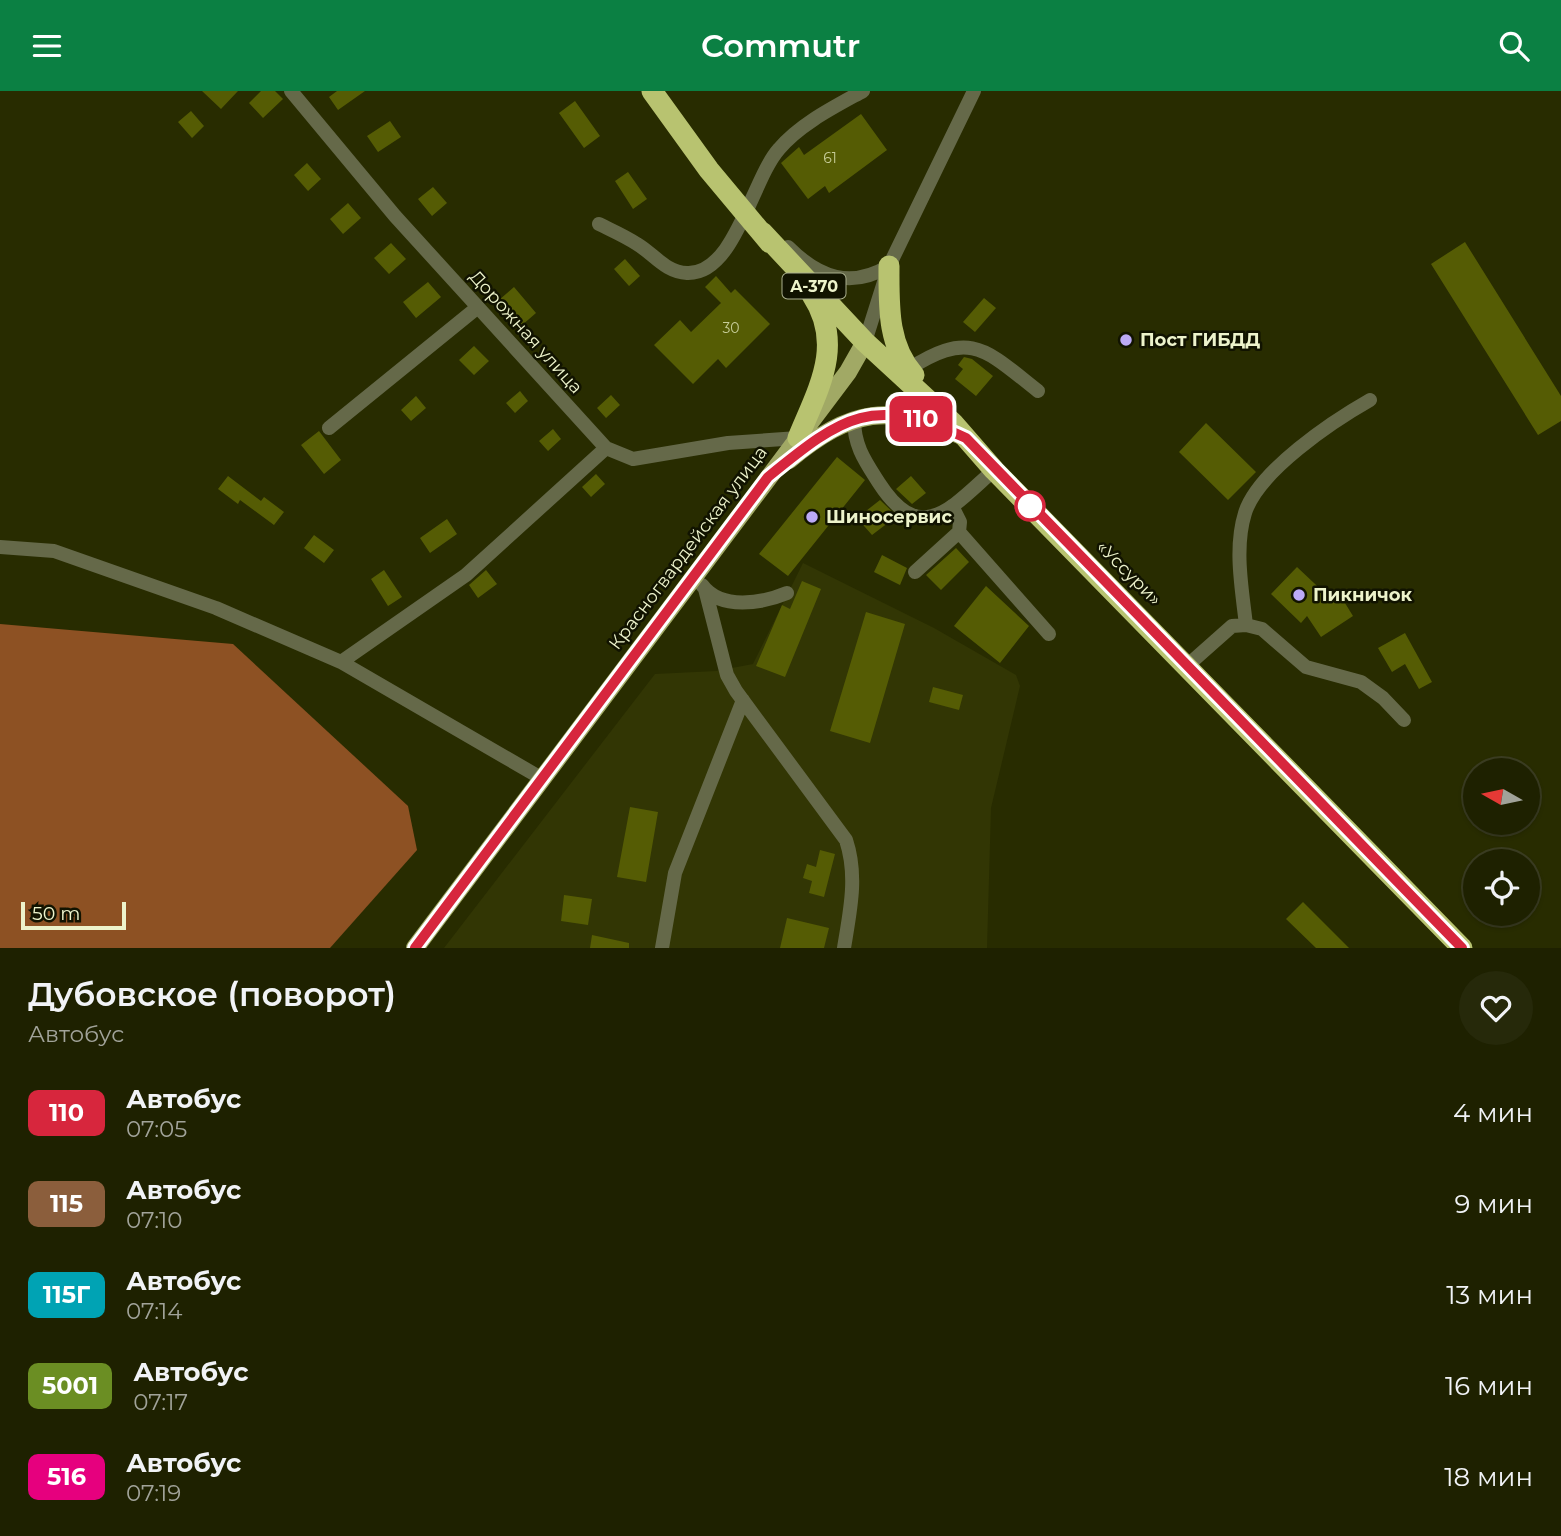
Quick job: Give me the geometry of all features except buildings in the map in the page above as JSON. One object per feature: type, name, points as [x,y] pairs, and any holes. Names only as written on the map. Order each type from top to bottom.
[{"type":"highway","name":"А-370","points":[[654,92],[709,170],[762,232]]},
{"type":"highway","points":[[762,232],[812,296],[827,323],[824,368],[798,438]]},
{"type":"highway","name":"«Уссури»","points":[[762,232],[865,342],[960,430],[995,470],[1462,948]]},
{"type":"highway","points":[[889,266],[892,336],[909,369],[960,430]]},
{"type":"main road","name":"Красногвардейская улица","points":[[415,948],[695,572],[848,372],[865,342]]},
{"type":"main road","points":[[768,477],[801,450],[854,419],[874,414],[906,415],[960,430]]},
{"type":"street","name":"Дорожная улица","points":[[291,91],[395,215],[606,448]]},
{"type":"street","points":[[599,224],[639,245],[672,269],[687,273],[702,271],[716,263],[746,212],[761,175],[778,149],[835,98],[863,91]]},
{"type":"street","points":[[865,342],[878,293],[889,266],[974,91]]},
{"type":"street","points":[[746,212],[797,256],[836,278],[868,278],[889,266]]},
{"type":"street","points":[[328,428],[478,307]]},
{"type":"street","points":[[909,369],[943,349],[969,348],[1002,363],[1038,391]]},
{"type":"street","points":[[1246,625],[1241,538],[1245,513],[1253,495],[1328,425],[1370,400]]},
{"type":"street","points":[[854,419],[859,453],[902,512],[924,518],[953,506],[995,470]]},
{"type":"street","points":[[341,662],[466,575],[606,448],[634,459],[728,443],[798,438]]},
{"type":"street","points":[[915,572],[959,532],[960,522],[953,506]]},
{"type":"street","points":[[959,532],[1049,634]]},
{"type":"street","points":[[0,547],[54,551],[216,608],[341,662],[541,778]]},
{"type":"street","points":[[695,572],[705,589],[727,675],[846,840],[853,860],[853,889],[844,948]]},
{"type":"street","points":[[705,589],[730,601],[752,603],[788,593]]},
{"type":"street","points":[[1188,665],[1232,626],[1246,625],[1262,629],[1306,667],[1361,682],[1383,698],[1404,720]]},
{"type":"street","points":[[662,948],[675,873],[743,700]]},
{"type":"shaded area","points":[[803,563],[934,628],[1016,675],[1020,686],[991,808],[987,948],[444,948],[655,674],[716,671],[753,664]]},
{"type":"shaded area","points":[[0,624],[233,644],[408,806],[417,850],[330,948],[0,948]]},
{"type":"bus line","name":"110","points":[[415,948],[768,477],[801,450],[854,419],[891,413],[929,421],[966,438],[1462,948]]},
{"type":"place","name":"Пост ГИБДД","points":[[1126,340]]},
{"type":"place","name":"Шиносервис","points":[[812,517]]},
{"type":"place","name":"Пикничок","points":[[1299,595]]}]
